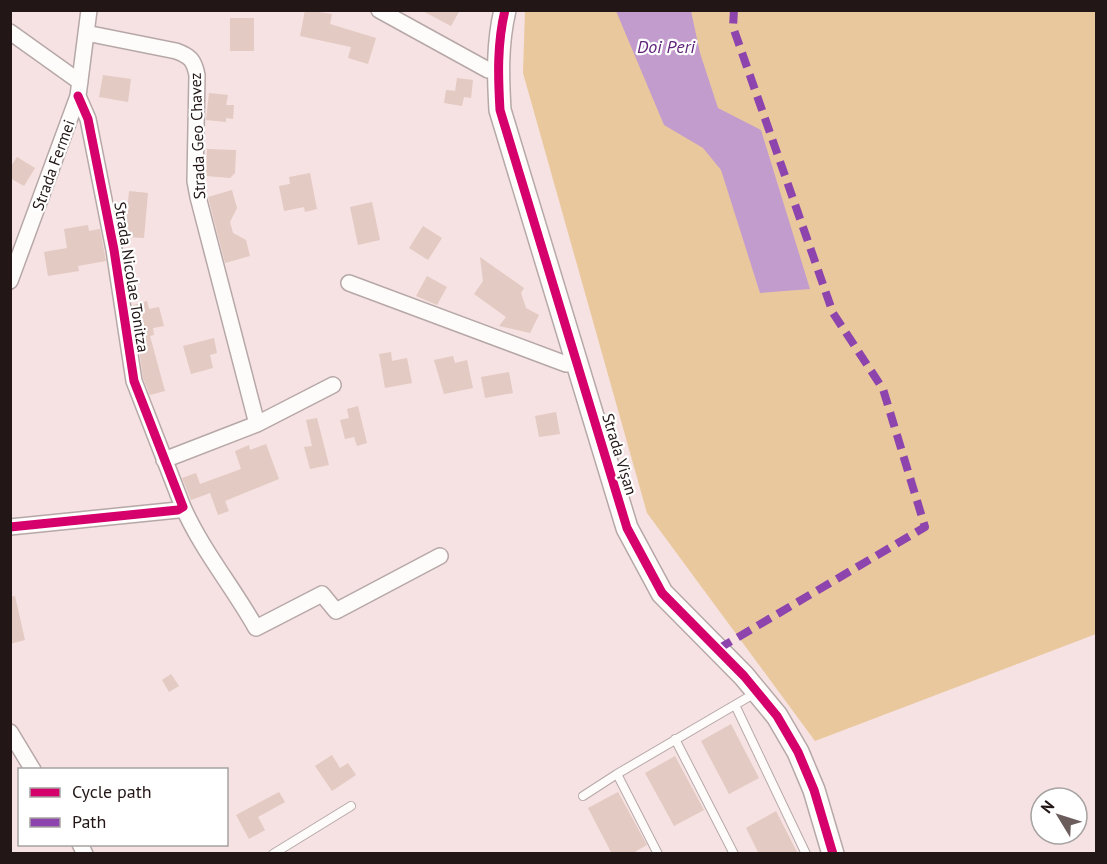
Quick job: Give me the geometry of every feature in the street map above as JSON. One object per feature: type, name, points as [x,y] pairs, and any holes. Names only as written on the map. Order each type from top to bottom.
[{"type":"street","name":"Strada Fermei","points":[[10,281],[79,89],[89,10]]},
{"type":"street","points":[[380,10],[489,70],[498,70]]},
{"type":"street","name":"Strada Vișan","points":[[505,10],[500,32],[498,70],[500,110],[620,508],[632,538],[663,592],[758,691],[798,752],[814,790],[833,854]]},
{"type":"street","points":[[10,32],[79,89]]},
{"type":"street","name":"Strada Geo Chavez","points":[[86,33],[176,51],[189,56],[195,63],[197,75],[195,181],[257,424]]},
{"type":"street","name":"Strada Nicolae Tonitza","points":[[79,89],[90,130],[114,250],[134,381],[196,535],[232,586],[256,628],[322,594],[336,611],[440,556]]},
{"type":"street","points":[[349,283],[566,364],[577,362]]},
{"type":"street","points":[[164,460],[257,424],[333,384]]},
{"type":"street","points":[[10,527],[178,510],[183,507]]},
{"type":"street","points":[[12,736],[32,768]]},
{"type":"lane","points":[[583,796],[675,738],[758,691]]},
{"type":"lane","points":[[735,705],[806,854]]},
{"type":"lane","points":[[675,738],[734,854]]},
{"type":"lane","points":[[617,774],[658,854]]},
{"type":"lane","points":[[273,854],[351,806]]},
{"type":"shaded area","points":[[525,11],[1096,11],[1096,634],[815,741],[647,513],[523,73]]},
{"type":"water","name":"Doi Peri","points":[[616,11],[691,11],[700,53],[718,108],[761,130],[810,289],[760,293],[721,170],[703,148],[664,125]]},
{"type":"building","points":[[305,10],[332,14],[330,24],[376,38],[368,64],[348,58],[351,47],[300,36]]},
{"type":"building","points":[[421,10],[460,10],[451,26]]},
{"type":"building","points":[[230,18],[254,18],[254,51],[230,51]]},
{"type":"building","points":[[103,75],[131,79],[128,102],[99,97]]},
{"type":"building","points":[[457,78],[473,80],[471,98],[464,97],[462,106],[444,103],[446,90],[455,91]]},
{"type":"building","points":[[209,93],[228,95],[226,105],[234,105],[233,119],[226,118],[226,122],[206,120]]},
{"type":"building","points":[[207,149],[236,150],[235,173],[230,178],[206,176]]},
{"type":"building","points":[[17,157],[35,168],[24,186],[10,178],[10,168]]},
{"type":"building","points":[[310,173],[317,209],[305,212],[304,207],[284,211],[279,186],[290,184],[289,177]]},
{"type":"building","points":[[232,190],[237,208],[230,222],[233,233],[246,240],[250,256],[225,263],[208,197]]},
{"type":"building","points":[[129,191],[148,193],[144,238],[125,237]]},
{"type":"building","points":[[372,202],[380,240],[358,245],[350,207]]},
{"type":"building","points":[[88,225],[89,231],[100,229],[106,261],[78,266],[79,271],[48,276],[44,252],[67,248],[64,229]]},
{"type":"building","points":[[423,226],[442,238],[428,260],[409,248]]},
{"type":"building","points":[[480,257],[524,288],[521,293],[526,308],[539,315],[530,333],[499,326],[506,317],[474,294],[483,281]]},
{"type":"building","points":[[427,276],[447,287],[437,305],[416,296]]},
{"type":"building","points":[[147,301],[149,309],[159,307],[164,326],[153,328],[154,335],[150,336],[165,391],[150,395],[143,378],[133,305]]},
{"type":"building","points":[[214,338],[217,353],[210,355],[213,368],[191,374],[183,346]]},
{"type":"building","points":[[391,352],[392,361],[407,358],[412,383],[385,388],[379,354]]},
{"type":"building","points":[[453,356],[455,363],[467,360],[473,388],[444,394],[434,360]]},
{"type":"building","points":[[509,372],[513,393],[485,398],[481,377]]},
{"type":"building","points":[[358,406],[367,443],[357,446],[354,437],[345,439],[340,420],[349,418],[347,409]]},
{"type":"building","points":[[556,412],[560,434],[539,437],[535,416]]},
{"type":"building","points":[[317,418],[329,465],[310,469],[304,447],[312,446],[306,420]]},
{"type":"building","points":[[266,444],[279,479],[225,501],[229,511],[218,515],[210,493],[191,500],[182,478],[196,473],[200,484],[241,469],[235,451],[249,445],[250,450]]},
{"type":"building","points":[[15,596],[25,640],[10,644],[10,597]]},
{"type":"building","points":[[171,674],[179,686],[169,692],[162,680]]},
{"type":"building","points":[[731,724],[759,778],[729,794],[701,741]]},
{"type":"building","points":[[332,755],[340,768],[348,763],[356,775],[332,791],[315,766]]},
{"type":"building","points":[[675,756],[704,810],[674,826],[645,773]]},
{"type":"building","points":[[279,792],[285,802],[258,817],[265,830],[249,839],[236,815]]},
{"type":"building","points":[[618,792],[647,845],[631,854],[612,854],[588,808]]},
{"type":"building","points":[[776,811],[798,854],[759,854],[746,828]]},
{"type":"marked path","points":[[718,649],[925,527],[883,389],[833,313],[733,27],[734,10]]},
{"type":"cycle path","points":[[505,10],[499,60],[500,110],[627,528],[662,593],[744,676],[777,716],[798,752],[814,790],[833,854]]},
{"type":"cycle path","points":[[10,527],[178,510],[183,507],[134,381],[114,250],[88,119],[78,96]]}]
